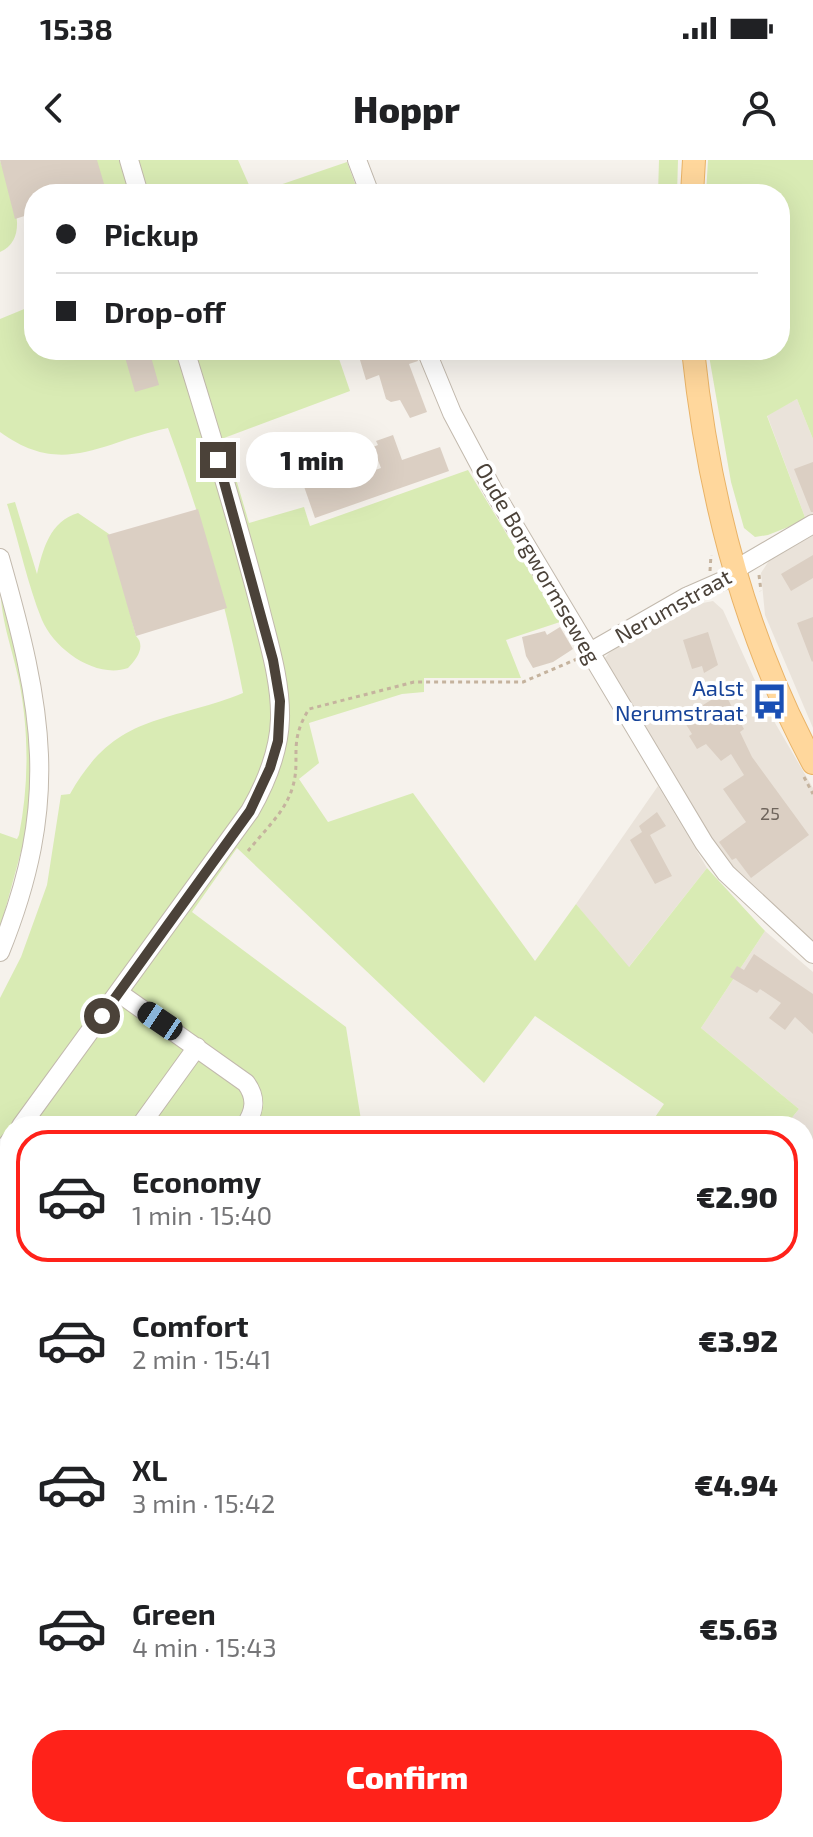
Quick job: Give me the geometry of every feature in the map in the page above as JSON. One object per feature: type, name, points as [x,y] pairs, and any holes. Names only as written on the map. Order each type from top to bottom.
[{"type":"main road","points":[[693,184],[694,160]]},
{"type":"main road","points":[[694,360],[703,435],[735,572],[755,634],[813,763]]},
{"type":"street","points":[[129,160],[136,184]]},
{"type":"street","points":[[357,160],[366,184]]},
{"type":"street","points":[[28,1116],[250,811],[270,768],[280,720],[273,660],[254,584],[188,360]]},
{"type":"street","name":"Oude Borgwormseweg","points":[[430,360],[452,413],[493,490],[704,843],[726,873],[813,954]]},
{"type":"street","name":"Nerumstraat","points":[[590,652],[735,572],[813,524]]},
{"type":"street","points":[[0,558],[28,662],[37,711],[40,792],[19,903],[0,952]]},
{"type":"street","points":[[119,993],[240,1077],[249,1088],[254,1106],[250,1116]]},
{"type":"street","points":[[147,1116],[197,1047]]},
{"type":"path","name":"Nerumstraat","points":[[248,851],[287,801],[294,785],[298,726],[309,709],[414,682],[523,682],[590,652]]},
{"type":"shaded area","points":[[797,399],[813,439],[813,516],[806,520],[767,415]]},
{"type":"shaded area","points":[[813,531],[813,728],[765,615],[761,573],[770,559]]},
{"type":"shaded area","points":[[713,601],[723,610],[771,716],[813,788],[813,949],[734,877],[603,660],[645,628],[693,605]]},
{"type":"shaded area","points":[[658,786],[707,868],[628,968],[576,904]]},
{"type":"shaded area","points":[[765,931],[813,972],[813,1116],[793,1116],[799,1109],[701,1028]]},
{"type":"green space","points":[[0,160],[16,210],[17,223],[10,245],[0,252]]},
{"type":"green space","points":[[96,160],[238,160],[249,184],[103,184]]},
{"type":"green space","points":[[659,160],[678,160],[677,184],[658,184]]},
{"type":"green space","points":[[708,160],[813,160],[813,439],[797,399],[767,416],[806,520],[768,535],[755,537],[744,528],[731,482],[710,360],[790,360],[790,184],[707,184]]},
{"type":"green space","points":[[347,162],[355,184],[282,184]]},
{"type":"green space","points":[[24,309],[24,360],[339,360],[350,391],[224,438],[249,523],[304,507],[310,526],[468,470],[560,622],[506,640],[521,678],[424,678],[424,692],[402,694],[309,723],[319,763],[299,779],[328,822],[413,793],[535,961],[576,904],[629,967],[707,868],[765,931],[701,1028],[799,1109],[793,1116],[656,1116],[664,1104],[535,1016],[484,1083],[237,848],[192,912],[346,1027],[360,1116],[0,1116],[0,998],[21,957],[47,885],[61,795],[70,794],[87,767],[125,734],[145,724],[243,693],[211,559],[168,428],[102,448],[63,455],[43,453],[23,446],[0,432],[0,319]]},
{"type":"green space","points":[[15,502],[37,574],[49,537],[68,517],[78,513],[109,534],[140,644],[137,657],[128,668],[116,670],[90,666],[66,651],[48,631],[32,592],[7,504]]},
{"type":"green space","points":[[0,579],[31,720],[32,811],[0,929],[0,833],[17,839],[19,835],[25,797],[26,758],[25,719],[4,619]]},
{"type":"building","points":[[0,160],[97,160],[104,184],[24,184],[24,216],[15,219]]},
{"type":"building","points":[[126,360],[152,360],[159,385],[135,392]]},
{"type":"building","points":[[360,360],[418,360],[409,364],[427,412],[410,418],[400,400],[391,402],[386,399],[379,375],[366,380]]},
{"type":"building","points":[[393,435],[402,460],[440,447],[449,471],[315,518],[293,455],[308,450],[311,454],[331,447],[343,481],[381,468],[373,447],[378,445],[376,441]]},
{"type":"building","points":[[813,462],[813,512],[811,512],[794,469]]},
{"type":"building","points":[[198,509],[227,608],[136,636],[107,535]]},
{"type":"building","points":[[813,555],[813,578],[791,591],[781,574]]},
{"type":"building","points":[[813,617],[813,661],[812,662],[797,623]]},
{"type":"building","points":[[560,627],[573,649],[553,662],[533,668],[526,656],[522,637],[545,631],[547,635]]},
{"type":"building","points":[[708,632],[718,665],[704,673],[702,666],[692,669],[683,640]]},
{"type":"building","points":[[724,692],[744,729],[740,732],[752,757],[809,835],[751,878],[719,842],[746,822],[723,789],[744,775],[731,754],[721,761],[706,744],[697,749],[682,718]]},
{"type":"building","points":[[657,812],[666,826],[650,835],[672,876],[655,884],[630,840],[642,832],[639,826]]},
{"type":"building","points":[[754,954],[813,994],[813,1034],[795,1017],[785,1030],[769,1018],[781,1003],[760,989],[757,993],[730,977],[737,966],[744,970]]},
{"type":"place","name":"Aalst Nerumstraat","points":[[770,701]]},
{"type":"route","points":[[102,1016],[250,811],[270,768],[278,741],[280,701],[273,660],[218,460]]}]
